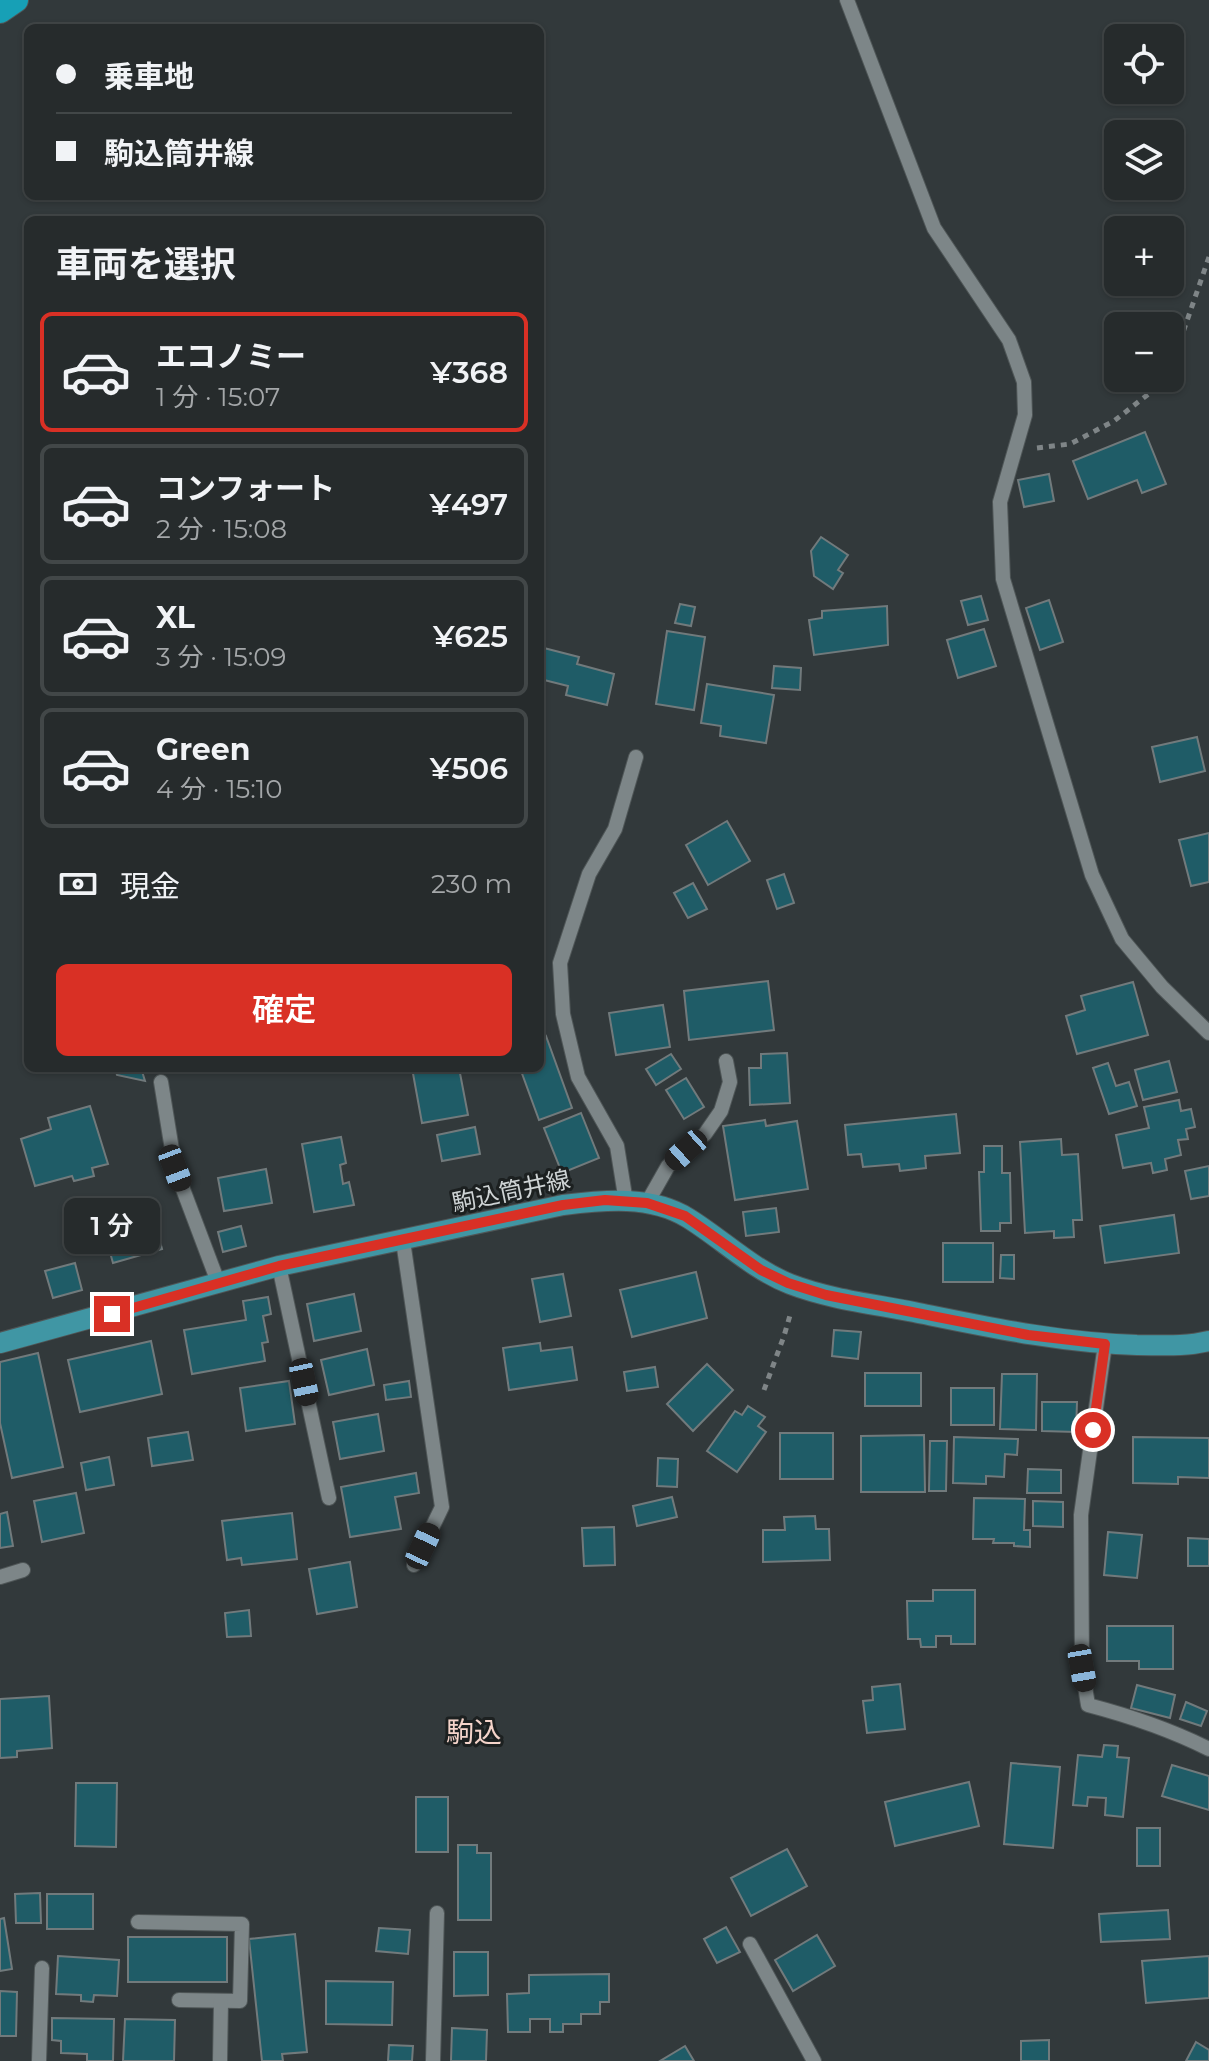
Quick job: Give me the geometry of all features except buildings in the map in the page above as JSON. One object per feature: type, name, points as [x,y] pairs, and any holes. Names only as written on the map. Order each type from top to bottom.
[{"type":"highway","points":[[0,11],[16,0]]},
{"type":"main road","name":"駒込筒井線","points":[[0,1343],[279,1266],[563,1205],[605,1200],[647,1203],[685,1216],[761,1270],[788,1283],[826,1295],[1028,1335],[1105,1344],[1189,1346],[1209,1341]]},
{"type":"street","points":[[847,0],[934,228],[1009,340],[1024,382],[1025,415],[1000,502],[1003,579],[1092,875],[1122,939],[1162,987],[1209,1033]]},
{"type":"street","points":[[626,1202],[617,1146],[578,1077],[563,1014],[560,963],[589,874],[615,829],[636,757]]},
{"type":"street","points":[[647,1203],[668,1166],[705,1134],[721,1111],[730,1082],[726,1061]]},
{"type":"street","points":[[161,1082],[175,1168],[218,1282]]},
{"type":"street","points":[[403,1241],[442,1507],[414,1565]]},
{"type":"street","points":[[279,1266],[329,1498]]},
{"type":"street","points":[[1105,1344],[1081,1515],[1082,1668],[1088,1705],[1136,1719],[1209,1749]]},
{"type":"street","points":[[0,1577],[23,1570]]},
{"type":"street","points":[[433,2061],[437,1913]]},
{"type":"street","points":[[138,1922],[242,1924],[240,2001],[179,2000]]},
{"type":"street","points":[[750,1944],[814,2061]]},
{"type":"street","points":[[39,2061],[42,1968]]},
{"type":"street","points":[[220,2061],[221,2001]]},
{"type":"path","points":[[1184,330],[1209,257]]},
{"type":"path","points":[[1016,450],[1070,444],[1114,421],[1151,392]]},
{"type":"district","name":"駒込","points":[[474,1732]]},
{"type":"route","points":[[112,1314],[279,1266],[563,1205],[605,1200],[647,1203],[685,1216],[761,1270],[788,1283],[826,1295],[1028,1335],[1105,1344],[1093,1430]]}]
